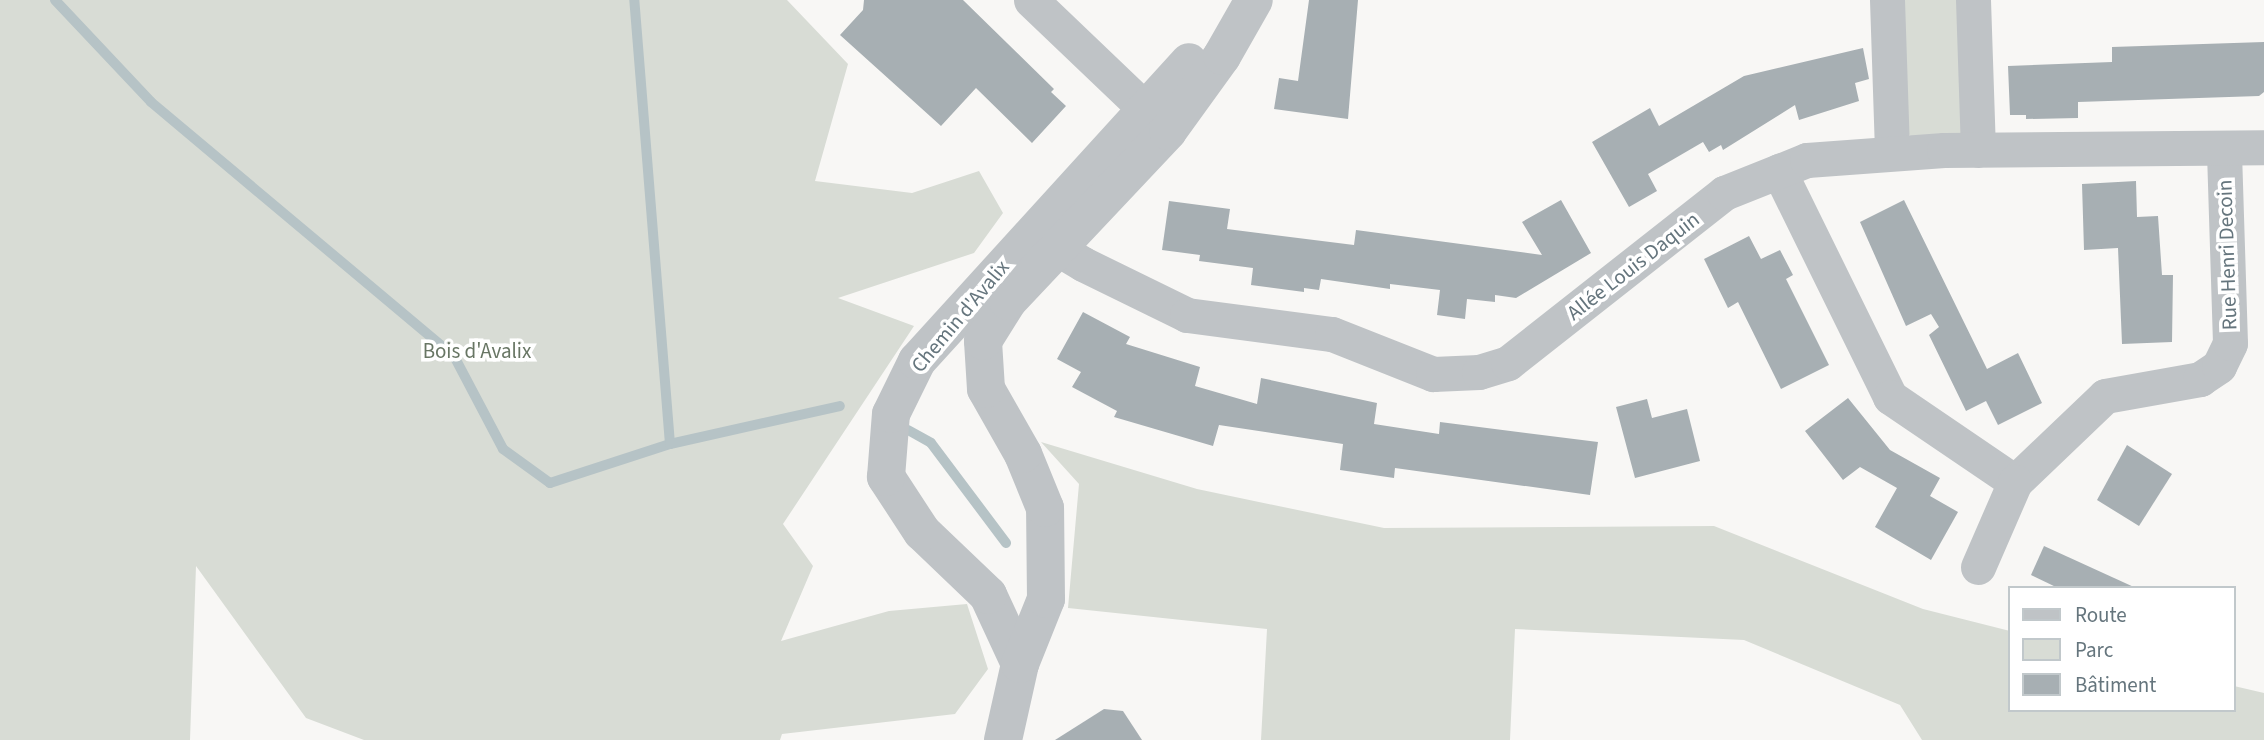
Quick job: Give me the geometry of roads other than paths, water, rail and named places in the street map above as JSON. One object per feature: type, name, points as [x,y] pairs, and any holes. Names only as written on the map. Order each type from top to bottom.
[{"type":"street","points":[[1031,0],[1158,121]]},
{"type":"street","name":"Chemin d'Avalix","points":[[1158,121],[1231,0]]},
{"type":"street","name":"Chemin d'Avalix","points":[[1020,664],[988,595],[922,532],[886,477],[891,414],[916,361],[1045,241],[1158,121],[1254,0]]},
{"type":"street","points":[[1887,0],[1892,152]]},
{"type":"street","points":[[1973,0],[1978,150]]},
{"type":"street","name":"Allée Louis Daquin","points":[[1045,241],[1187,315],[1332,334],[1433,374],[1479,372],[1508,363],[1724,193],[1807,160],[1892,152],[2264,147]]},
{"type":"street","name":"Rue Henri Decoin","points":[[1978,567],[2015,482],[2105,396],[2200,379],[2219,366],[2230,343],[2224,149]]},
{"type":"street","points":[[1779,171],[1890,397],[2015,482]]},
{"type":"street","name":"Chemin d'Avalix","points":[[1003,740],[1020,664],[1046,599],[1045,508],[1023,454],[986,388],[983,341],[1045,241]]},
{"type":"waterway","points":[[55,0],[151,102],[454,356],[503,449],[550,483],[670,444],[634,0]]},
{"type":"waterway","points":[[670,444],[840,406]]},
{"type":"waterway","points":[[908,430],[931,443],[1006,543]]},
{"type":"park label","name":"Bois d'Avalix","points":[[477,351]]}]
